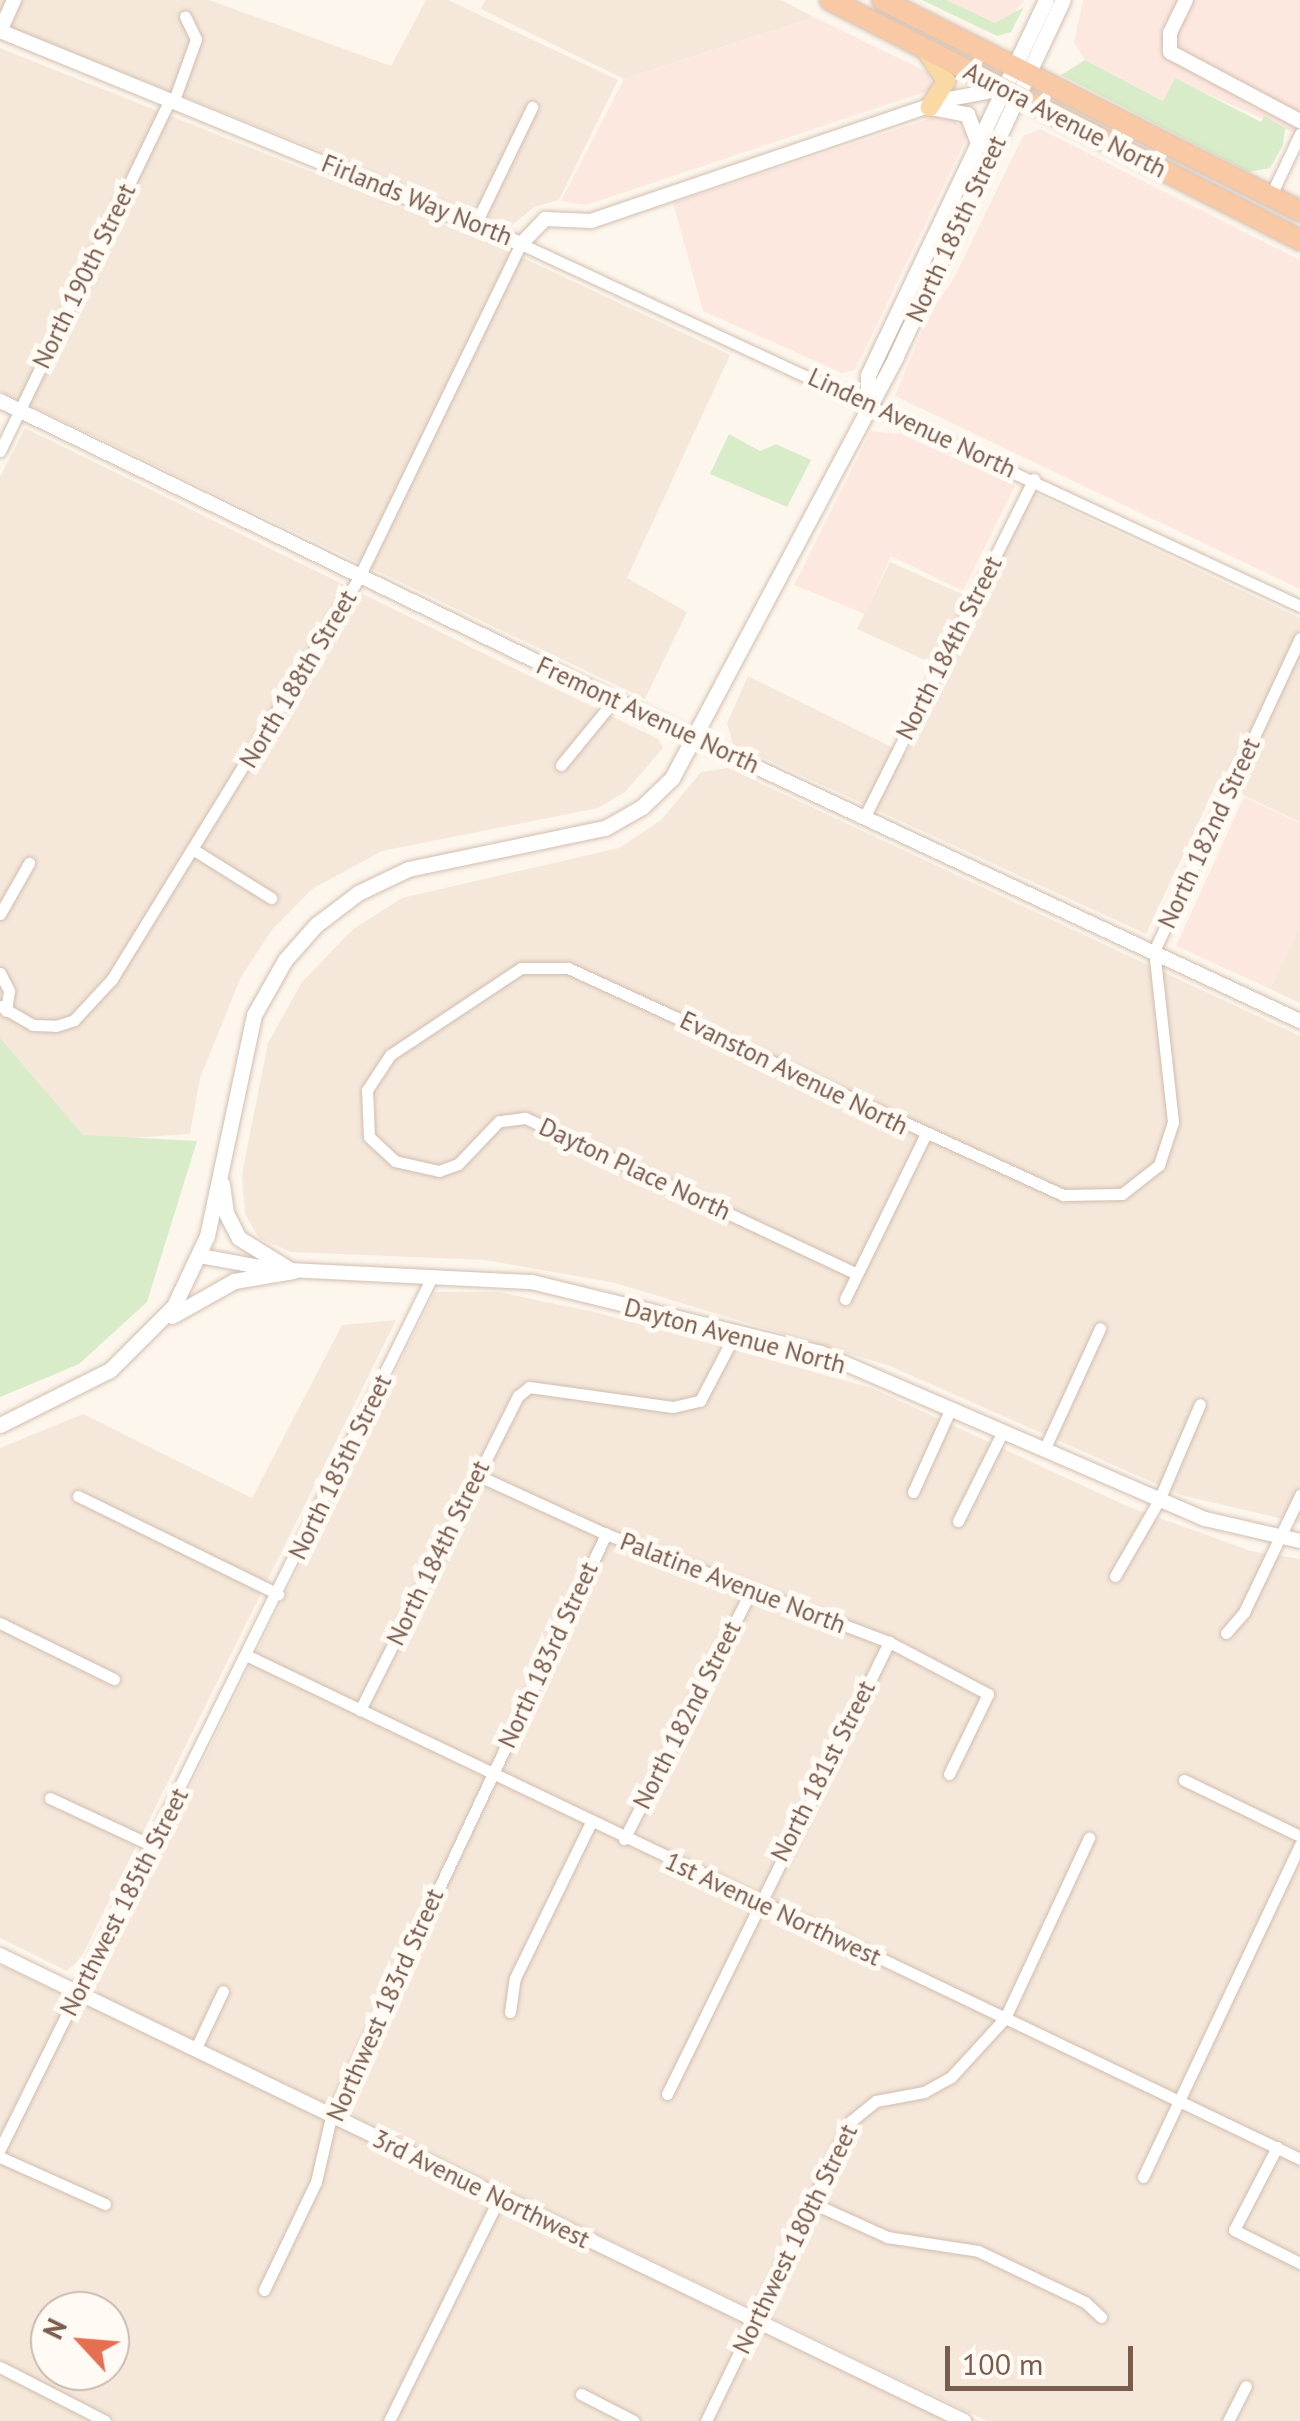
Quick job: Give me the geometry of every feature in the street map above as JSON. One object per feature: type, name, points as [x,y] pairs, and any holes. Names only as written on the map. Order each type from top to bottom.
[{"type":"highway","name":"Aurora Avenue North","points":[[830,0],[1297,234]]},
{"type":"highway","name":"Aurora Avenue North","points":[[882,0],[1300,210]]},
{"type":"main road","name":"North 185th Street","points":[[1022,70],[1046,0]]},
{"type":"main road","name":"North 185th Street","points":[[160,1324],[200,1256],[254,1015],[284,960],[316,925],[358,893],[408,869],[585,834],[624,819],[672,778],[696,739],[868,401],[895,358],[1011,93],[1063,0]]},
{"type":"main road","points":[[923,48],[946,81],[930,108],[968,114],[978,143]]},
{"type":"main road","name":"North 185th Street","points":[[868,401],[868,375],[978,143],[1011,93]]},
{"type":"main road","points":[[221,1170],[226,1212],[239,1238],[268,1262],[293,1270]]},
{"type":"main road","points":[[0,1425],[110,1370],[160,1324],[218,1288],[293,1270]]},
{"type":"street","points":[[0,32],[14,0]]},
{"type":"street","points":[[1186,0],[1170,34],[1170,52],[1300,121]]},
{"type":"street","name":"North 190th Street","points":[[0,451],[171,102],[196,39],[185,16]]},
{"type":"street","name":"Firlands Way North","points":[[0,32],[476,222],[522,244],[538,222],[591,220],[930,108],[1011,93]]},
{"type":"street","points":[[476,222],[532,107]]},
{"type":"street","points":[[1271,195],[1300,134]]},
{"type":"street","name":"Linden Avenue North","points":[[522,244],[868,401],[1300,606]]},
{"type":"street","name":"North 188th Street","points":[[3,1008],[33,1024],[74,1020],[112,979],[359,577],[522,244]]},
{"type":"street","name":"Fremont Avenue North","points":[[0,401],[696,739],[1154,950],[1300,1022]]},
{"type":"street","name":"North 184th Street","points":[[865,816],[1034,479]]},
{"type":"street","name":"North 182nd Street","points":[[1064,1195],[1122,1194],[1159,1165],[1168,1144],[1171,1095],[1154,950],[1300,638]]},
{"type":"street","points":[[561,765],[614,699]]},
{"type":"street","points":[[194,850],[271,898]]},
{"type":"street","points":[[0,914],[29,863]]},
{"type":"street","name":"Evanston Avenue North","points":[[422,1171],[394,1161],[369,1136],[364,1116],[376,1068],[521,968],[558,967],[590,975],[925,1136],[1064,1195]]},
{"type":"street","points":[[0,974],[9,991],[3,1008]]},
{"type":"street","name":"Dayton Place North","points":[[422,1171],[458,1164],[499,1121],[525,1118],[857,1274]]},
{"type":"street","points":[[844,1298],[925,1136]]},
{"type":"street","name":"Dayton Avenue North","points":[[200,1256],[293,1270],[532,1282],[821,1354],[1160,1500],[1280,1539],[1300,1540]]},
{"type":"street","name":"North 185th Street","points":[[248,1656],[432,1277]]},
{"type":"street","points":[[1044,1450],[1100,1328]]},
{"type":"street","name":"North 184th Street","points":[[360,1710],[518,1396],[529,1387],[673,1407],[700,1401],[735,1334]]},
{"type":"street","points":[[1115,1576],[1160,1500],[1200,1404]]},
{"type":"street","points":[[914,1492],[952,1408]]},
{"type":"street","points":[[958,1521],[1002,1433]]},
{"type":"street","name":"Palatine Avenue North","points":[[476,1475],[606,1534],[889,1642],[988,1694],[949,1774]]},
{"type":"street","points":[[1226,1633],[1244,1612],[1300,1495]]},
{"type":"street","points":[[78,1496],[278,1594]]},
{"type":"street","name":"North 183rd Street","points":[[490,1776],[606,1534]]},
{"type":"street","name":"North 182nd Street","points":[[624,1839],[751,1591]]},
{"type":"street","points":[[0,1623],[114,1678]]},
{"type":"street","name":"North 181st Street","points":[[668,2094],[758,1900],[889,1642]]},
{"type":"street","name":"1st Avenue Northwest","points":[[248,1656],[590,1824],[1300,2159]]},
{"type":"street","name":"Northwest 185th Street","points":[[0,2149],[248,1656]]},
{"type":"street","name":"Northwest 183rd Street","points":[[264,2290],[316,2182],[332,2117],[490,1776]]},
{"type":"street","points":[[1184,1780],[1300,1836]]},
{"type":"street","points":[[50,1798],[153,1846]]},
{"type":"street","points":[[510,2012],[515,1978],[590,1824]]},
{"type":"street","name":"Northwest 180th Street","points":[[706,2421],[810,2202],[862,2108],[924,2092],[951,2078],[1005,2018],[1090,1838]]},
{"type":"street","points":[[1143,2176],[1300,1845]]},
{"type":"street","name":"3rd Avenue Northwest","points":[[0,1954],[964,2421]]},
{"type":"street","points":[[195,2050],[223,1991]]},
{"type":"street","points":[[1277,2148],[1234,2230],[1300,2263]]},
{"type":"street","points":[[0,2158],[105,2204]]},
{"type":"street","points":[[389,2421],[499,2198]]},
{"type":"street","points":[[810,2202],[887,2237],[978,2250],[1084,2302],[1100,2317]]},
{"type":"street","points":[[0,2367],[106,2421]]},
{"type":"street","points":[[1228,2421],[1246,2386]]},
{"type":"street","points":[[581,2394],[634,2421]]},
{"type":"shaded area","points":[[0,0],[209,0],[391,66],[426,0],[448,0],[618,80],[559,200],[534,207],[510,227],[0,23]]},
{"type":"shaded area","points":[[485,0],[781,0],[814,17],[624,79],[481,9]]},
{"type":"shaded area","points":[[942,0],[1024,0],[1007,23],[992,25]]},
{"type":"shaded area","points":[[1083,0],[1300,0],[1300,136],[1175,79],[1164,101],[1085,60],[1074,42]]},
{"type":"shaded area","points":[[814,17],[927,72],[934,89],[586,205],[561,201],[624,79]]},
{"type":"shaded area","points":[[0,48],[500,247],[730,355],[627,578],[687,612],[645,699],[0,391]]},
{"type":"shaded area","points":[[947,113],[968,135],[855,370],[842,373],[703,311],[673,203]]},
{"type":"shaded area","points":[[1040,129],[1300,260],[1300,589],[895,396],[929,314],[953,280],[1023,136]]},
{"type":"shaded area","points":[[25,428],[658,739],[663,748],[625,792],[598,808],[382,851],[312,889],[272,930],[241,977],[200,1078],[190,1134],[56,1143],[0,1048],[0,477]]},
{"type":"shaded area","points":[[871,431],[901,434],[1015,486],[963,591],[891,556],[865,614],[794,585]]},
{"type":"shaded area","points":[[1034,493],[1300,618],[1300,822],[1217,783],[1146,934],[733,744],[727,723],[748,676],[906,754],[946,670],[857,629],[890,562],[980,602]]},
{"type":"shaded area","points":[[728,768],[1300,1036],[1300,1523],[1181,1495],[890,1366],[615,1283],[485,1260],[291,1252],[259,1238],[245,1214],[242,1174],[268,1043],[302,982],[353,929],[402,898],[619,848],[661,820],[701,772]]},
{"type":"shaded area","points":[[1244,797],[1300,823],[1300,924],[1270,989],[1176,946]]},
{"type":"shaded area","points":[[1300,924],[1300,1003],[1270,989]]},
{"type":"shaded area","points":[[435,1292],[499,1292],[599,1313],[872,1388],[1129,1507],[1251,1551],[1300,1559],[1300,2421],[987,2421],[98,1994],[94,1981]]},
{"type":"shaded area","points":[[396,1320],[81,1958],[67,1971],[0,1938],[0,1448],[83,1414],[252,1498],[342,1325]]},
{"type":"shaded area","points":[[0,1965],[979,2421],[0,2421]]},
{"type":"green space","points":[[922,0],[946,0],[995,23],[1024,7],[1011,32],[997,36]]},
{"type":"green space","points":[[1085,60],[1163,101],[1175,78],[1261,122],[1264,116],[1285,128],[1283,145],[1270,168],[1249,172],[1061,75]]},
{"type":"green space","points":[[729,434],[760,451],[776,444],[811,460],[787,507],[710,474]]},
{"type":"green space","points":[[0,1038],[83,1135],[197,1141],[147,1302],[79,1364],[0,1397]]}]
